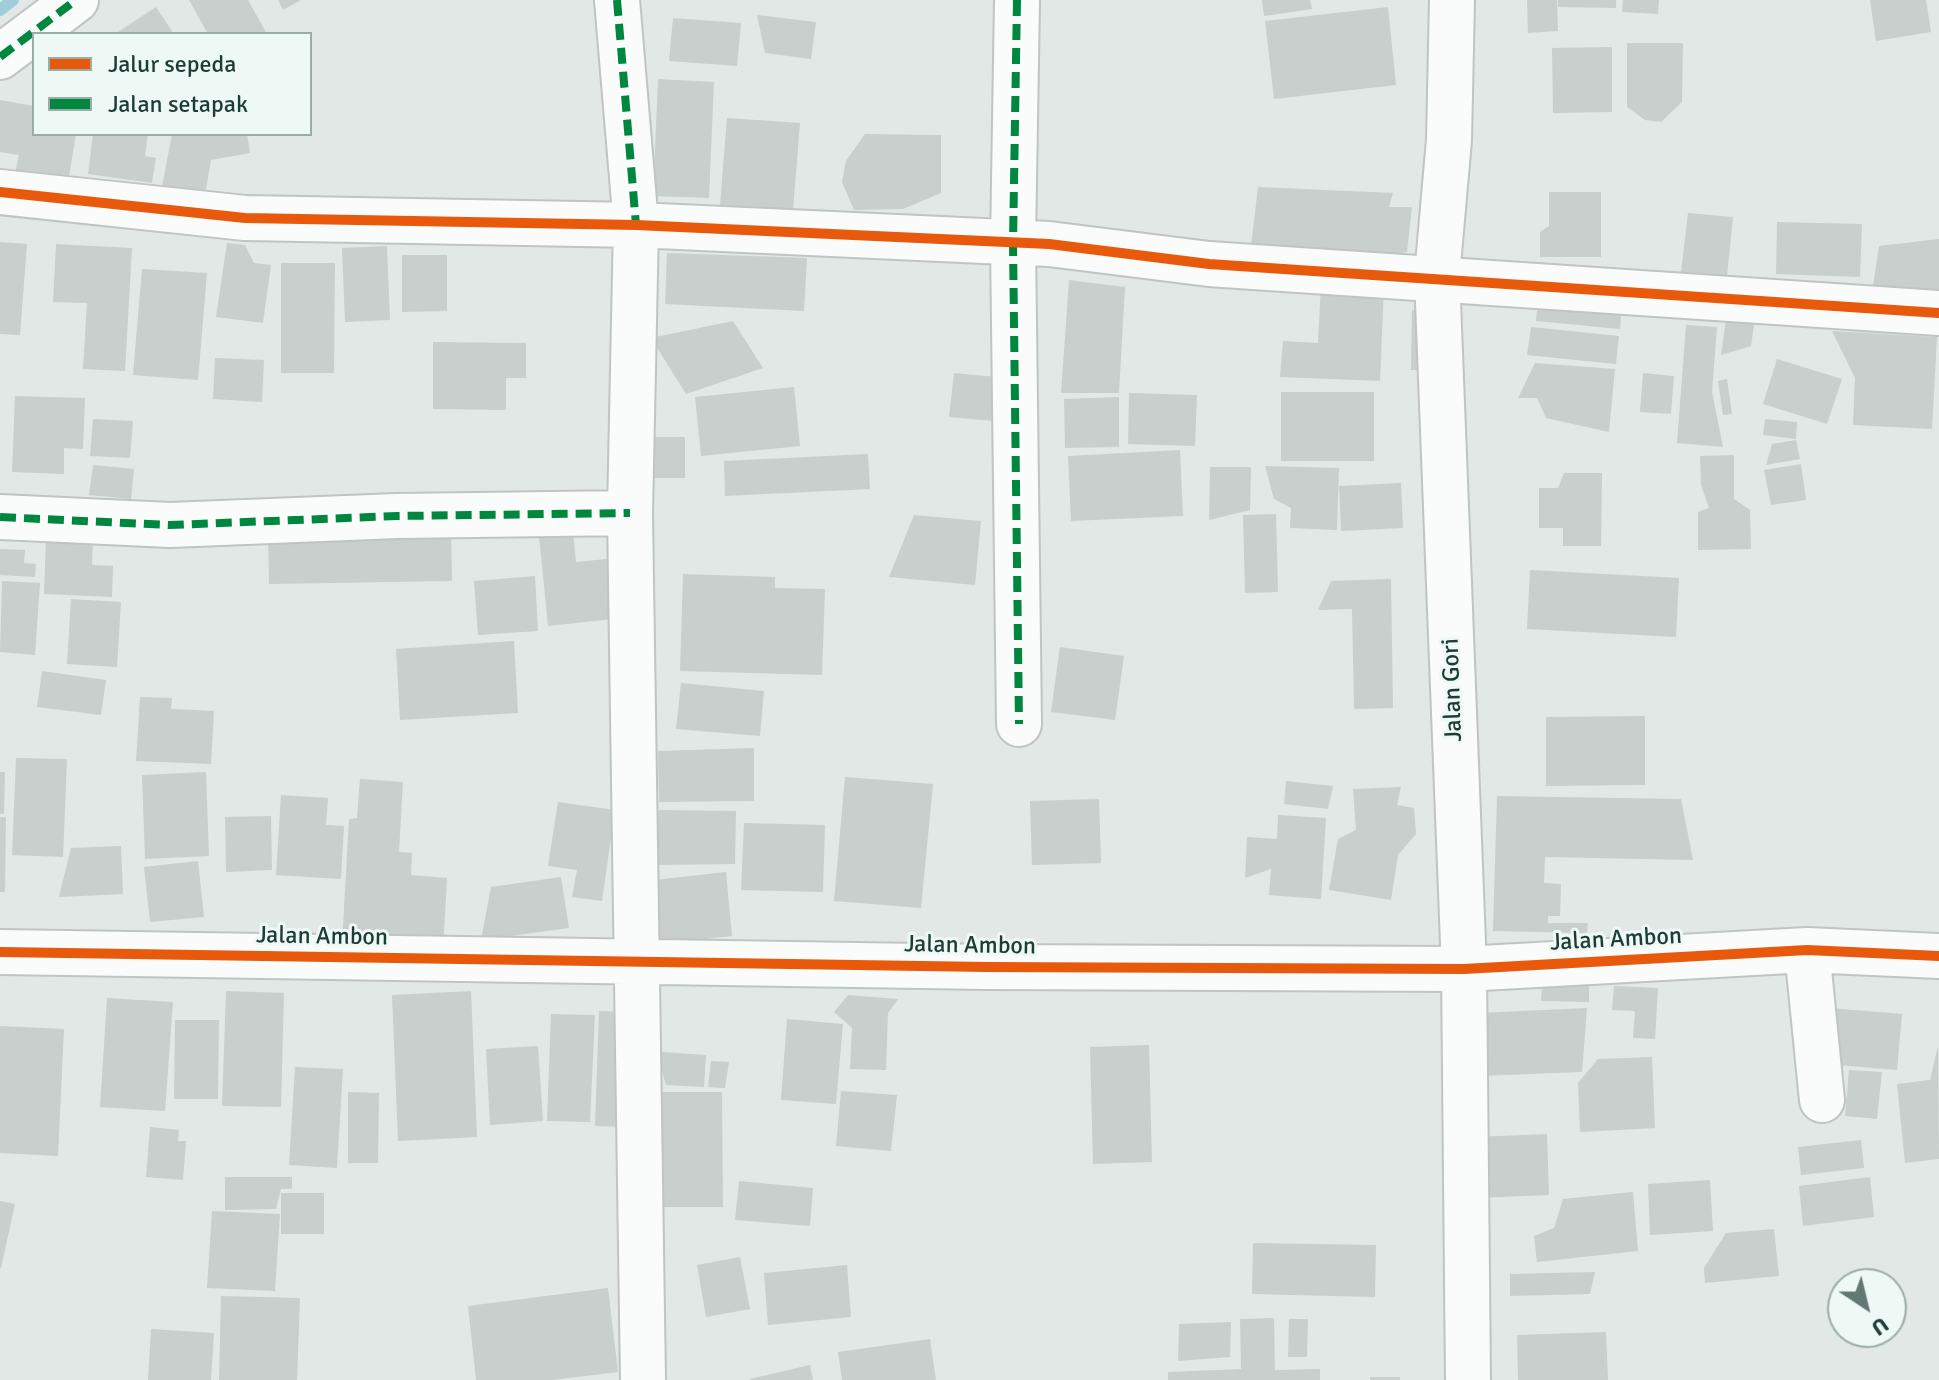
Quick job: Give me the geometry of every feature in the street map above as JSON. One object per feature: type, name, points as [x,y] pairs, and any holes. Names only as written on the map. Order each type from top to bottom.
[{"type":"street","points":[[33,32],[76,0]]},
{"type":"street","points":[[617,0],[636,225],[630,513],[643,1380]]},
{"type":"street","points":[[1017,0],[1013,243],[1019,724]]},
{"type":"street","name":"Jalan Gori","points":[[1452,0],[1449,140],[1437,276],[1464,969],[1468,1380]]},
{"type":"street","points":[[0,57],[32,33]]},
{"type":"street","points":[[0,192],[245,218],[636,225],[1013,243],[1209,264],[1437,276],[1939,313]]},
{"type":"street","points":[[0,517],[170,525],[397,516],[630,513]]},
{"type":"street","points":[[1807,950],[1822,1100]]},
{"type":"street","name":"Jalan Ambon","points":[[0,952],[987,967],[1464,969],[1807,950],[1939,956]]},
{"type":"building","points":[[189,0],[248,0],[266,32],[207,32]]},
{"type":"building","points":[[278,0],[301,0],[283,10]]},
{"type":"building","points":[[1262,0],[1310,0],[1312,9],[1264,16]]},
{"type":"building","points":[[1527,0],[1557,0],[1558,31],[1528,33]]},
{"type":"building","points":[[1558,0],[1616,0],[1616,8],[1558,7]]},
{"type":"building","points":[[1623,0],[1659,0],[1658,14],[1622,12]]},
{"type":"building","points":[[1870,0],[1926,0],[1931,32],[1876,41]]},
{"type":"building","points":[[156,7],[173,32],[118,32]]},
{"type":"building","points":[[1388,7],[1396,85],[1274,99],[1265,21]]},
{"type":"building","points":[[757,15],[816,22],[811,59],[765,53]]},
{"type":"building","points":[[673,18],[741,23],[737,66],[669,61]]},
{"type":"building","points":[[1627,43],[1683,43],[1682,102],[1661,122],[1645,120],[1627,107]]},
{"type":"building","points":[[1612,47],[1612,112],[1553,113],[1552,48]]},
{"type":"building","points":[[658,79],[714,82],[709,198],[653,196]]},
{"type":"building","points":[[0,100],[32,106],[32,136],[76,136],[68,182],[15,173],[19,155],[0,152]]},
{"type":"building","points":[[727,118],[800,123],[793,210],[720,205]]},
{"type":"building","points":[[865,134],[941,135],[941,193],[903,209],[854,210],[842,182],[846,161]]},
{"type":"building","points":[[93,136],[148,136],[145,156],[156,158],[152,183],[88,174]]},
{"type":"building","points":[[172,136],[247,136],[250,153],[211,160],[205,195],[162,187]]},
{"type":"building","points":[[1258,187],[1393,193],[1389,207],[1412,207],[1407,252],[1361,258],[1251,247]]},
{"type":"building","points":[[1549,192],[1601,192],[1601,257],[1540,257],[1540,232],[1549,226]]},
{"type":"building","points":[[1688,213],[1733,217],[1726,286],[1680,281]]},
{"type":"building","points":[[1777,222],[1862,224],[1860,277],[1776,274]]},
{"type":"building","points":[[1939,239],[1939,291],[1871,299],[1879,246]]},
{"type":"building","points":[[0,242],[27,244],[20,335],[0,334]]},
{"type":"building","points":[[227,243],[245,245],[254,263],[271,265],[263,323],[216,317]]},
{"type":"building","points":[[56,244],[132,248],[125,371],[83,369],[87,303],[53,302]]},
{"type":"building","points":[[387,246],[390,320],[345,322],[342,248]]},
{"type":"building","points":[[667,253],[807,258],[804,311],[665,304]]},
{"type":"building","points":[[402,255],[447,255],[447,311],[402,312]]},
{"type":"building","points":[[281,263],[335,263],[334,373],[281,373]]},
{"type":"building","points":[[142,269],[207,273],[198,380],[133,375]]},
{"type":"building","points":[[1069,280],[1125,287],[1119,393],[1061,393]]},
{"type":"building","points":[[1321,284],[1384,287],[1380,381],[1280,377],[1283,341],[1318,343]]},
{"type":"building","points":[[1538,299],[1622,306],[1620,329],[1536,321]]},
{"type":"building","points":[[1412,310],[1429,310],[1428,370],[1411,370]]},
{"type":"building","points":[[1727,313],[1755,318],[1751,346],[1721,355]]},
{"type":"building","points":[[733,321],[763,368],[686,394],[651,338]]},
{"type":"building","points":[[1686,325],[1717,327],[1712,392],[1723,447],[1677,443]]},
{"type":"building","points":[[1531,327],[1619,336],[1616,364],[1527,355]]},
{"type":"building","points":[[1832,331],[1937,337],[1932,429],[1853,425],[1855,378]]},
{"type":"building","points":[[433,342],[526,343],[526,378],[506,378],[506,410],[433,409]]},
{"type":"building","points":[[215,358],[264,360],[262,402],[213,399]]},
{"type":"building","points":[[1777,359],[1842,379],[1827,424],[1763,404]]},
{"type":"building","points":[[1535,363],[1615,369],[1609,432],[1546,418],[1537,398],[1518,398]]},
{"type":"building","points":[[954,373],[997,377],[993,421],[949,417]]},
{"type":"building","points":[[1643,373],[1674,376],[1671,414],[1640,412]]},
{"type":"building","points":[[1727,379],[1732,414],[1723,415],[1718,381]]},
{"type":"building","points":[[794,387],[800,446],[701,456],[695,397]]},
{"type":"building","points":[[1281,392],[1374,392],[1374,461],[1281,461]]},
{"type":"building","points":[[1129,393],[1197,395],[1195,446],[1128,444]]},
{"type":"building","points":[[15,396],[85,398],[83,449],[64,448],[64,474],[12,472]]},
{"type":"building","points":[[1119,397],[1119,447],[1065,448],[1064,399]]},
{"type":"building","points":[[93,419],[133,421],[130,458],[90,456]]},
{"type":"building","points":[[1765,419],[1797,422],[1796,439],[1763,435]]},
{"type":"building","points":[[651,437],[685,437],[685,478],[650,478]]},
{"type":"building","points":[[1796,440],[1800,459],[1766,465],[1772,444]]},
{"type":"building","points":[[1180,450],[1183,516],[1071,521],[1068,456]]},
{"type":"building","points":[[868,454],[870,489],[725,496],[724,461]]},
{"type":"building","points":[[1734,455],[1734,499],[1750,510],[1751,549],[1698,550],[1698,512],[1709,508],[1701,485],[1700,456]]},
{"type":"building","points":[[1801,464],[1806,500],[1771,505],[1764,470]]},
{"type":"building","points":[[93,465],[134,469],[131,499],[89,495]]},
{"type":"building","points":[[1265,466],[1339,468],[1337,530],[1290,528],[1291,508],[1274,499]]},
{"type":"building","points":[[1210,467],[1251,467],[1250,510],[1209,520]]},
{"type":"building","points":[[1564,473],[1602,473],[1601,546],[1563,546],[1563,528],[1539,528],[1539,488],[1558,488]]},
{"type":"building","points":[[1401,483],[1403,528],[1341,531],[1339,486]]},
{"type":"building","points":[[1276,514],[1278,592],[1245,593],[1243,515]]},
{"type":"building","points":[[914,515],[981,521],[975,585],[889,577]]},
{"type":"building","points":[[572,522],[576,562],[616,558],[622,618],[548,626],[538,525]]},
{"type":"building","points":[[451,527],[452,581],[269,584],[268,530]]},
{"type":"building","points":[[46,538],[93,540],[92,565],[113,566],[112,597],[44,594]]},
{"type":"building","points":[[0,549],[25,550],[24,563],[36,564],[35,577],[0,575]]},
{"type":"building","points":[[1530,570],[1679,578],[1676,637],[1527,629]]},
{"type":"building","points":[[683,574],[775,577],[775,588],[825,589],[822,675],[680,671]]},
{"type":"building","points":[[535,576],[538,631],[478,635],[474,581]]},
{"type":"building","points":[[1391,579],[1393,708],[1354,709],[1352,609],[1318,610],[1331,581]]},
{"type":"building","points":[[2,581],[40,583],[35,655],[0,652]]},
{"type":"building","points":[[71,599],[121,602],[117,667],[67,664]]},
{"type":"building","points":[[514,641],[518,713],[400,720],[396,649]]},
{"type":"building","points":[[1060,647],[1124,656],[1115,720],[1051,712]]},
{"type":"building","points":[[42,671],[106,680],[101,715],[37,707]]},
{"type":"building","points":[[681,683],[764,691],[760,736],[676,729]]},
{"type":"building","points":[[140,697],[172,698],[171,709],[214,711],[211,764],[136,761]]},
{"type":"building","points":[[1645,716],[1645,785],[1546,786],[1546,717]]},
{"type":"building","points":[[754,748],[754,801],[659,802],[658,751]]},
{"type":"building","points":[[16,758],[67,759],[63,857],[12,855]]},
{"type":"building","points":[[0,772],[5,772],[4,814],[0,814]]},
{"type":"building","points":[[206,772],[209,856],[145,859],[142,775]]},
{"type":"building","points":[[845,777],[933,784],[921,908],[834,901]]},
{"type":"building","points":[[360,779],[403,782],[399,852],[412,853],[411,875],[447,878],[443,950],[342,944],[349,819],[357,818]]},
{"type":"building","points":[[1286,781],[1333,786],[1328,809],[1284,804]]},
{"type":"building","points":[[1401,787],[1397,805],[1414,808],[1416,834],[1398,855],[1391,900],[1329,890],[1338,839],[1356,830],[1353,789]]},
{"type":"building","points":[[281,795],[328,798],[326,825],[344,826],[341,879],[276,875]]},
{"type":"building","points":[[1497,796],[1681,799],[1693,860],[1545,857],[1544,883],[1561,884],[1560,916],[1548,916],[1548,923],[1588,923],[1587,933],[1493,931]]},
{"type":"building","points":[[1099,799],[1101,863],[1032,865],[1030,801]]},
{"type":"building","points":[[558,802],[615,810],[602,901],[572,897],[577,870],[548,866]]},
{"type":"building","points":[[656,810],[736,811],[735,864],[656,865]]},
{"type":"building","points":[[1278,815],[1326,818],[1321,899],[1269,895],[1271,869],[1245,878],[1247,837],[1277,839]]},
{"type":"building","points":[[271,816],[272,870],[226,872],[225,817]]},
{"type":"building","points":[[0,817],[6,817],[5,892],[0,892]]},
{"type":"building","points":[[744,823],[825,825],[823,892],[741,890]]},
{"type":"building","points":[[121,846],[123,894],[59,897],[71,848]]},
{"type":"building","points":[[198,861],[204,917],[150,922],[144,867]]},
{"type":"building","points":[[726,872],[732,936],[661,944],[654,880]]},
{"type":"building","points":[[561,877],[569,928],[481,940],[491,887]]},
{"type":"building","points":[[1542,984],[1589,985],[1589,1002],[1541,1001]]},
{"type":"building","points":[[1614,986],[1658,988],[1655,1039],[1633,1038],[1635,1011],[1612,1010]]},
{"type":"building","points":[[226,991],[284,993],[281,1107],[222,1106]]},
{"type":"building","points":[[471,991],[477,1137],[398,1141],[392,995]]},
{"type":"building","points":[[848,995],[898,999],[888,1013],[886,1070],[850,1069],[852,1028],[834,1012]]},
{"type":"building","points":[[107,998],[173,1002],[165,1111],[100,1107]]},
{"type":"building","points":[[1587,1008],[1582,1072],[1478,1076],[1479,1013]]},
{"type":"building","points":[[1829,1008],[1902,1014],[1897,1070],[1825,1064]]},
{"type":"building","points":[[599,1011],[632,1012],[627,1127],[595,1126]]},
{"type":"building","points":[[551,1014],[595,1015],[590,1122],[547,1121]]},
{"type":"building","points":[[787,1019],[843,1024],[836,1104],[781,1100]]},
{"type":"building","points":[[175,1020],[219,1020],[218,1099],[174,1099]]},
{"type":"building","points":[[0,1026],[64,1029],[58,1156],[0,1153]]},
{"type":"building","points":[[1149,1045],[1152,1162],[1093,1164],[1090,1047]]},
{"type":"building","points":[[538,1046],[543,1121],[490,1125],[486,1049]]},
{"type":"building","points":[[1938,1046],[1939,1159],[1905,1163],[1897,1084],[1930,1080]]},
{"type":"building","points":[[662,1052],[706,1055],[704,1087],[666,1085],[661,1068]]},
{"type":"building","points":[[1652,1057],[1655,1128],[1580,1132],[1578,1083],[1598,1059]]},
{"type":"building","points":[[711,1061],[729,1062],[725,1088],[708,1087]]},
{"type":"building","points":[[295,1067],[343,1069],[337,1168],[289,1165]]},
{"type":"building","points":[[1849,1070],[1882,1072],[1877,1119],[1845,1116]]},
{"type":"building","points":[[841,1091],[897,1095],[891,1151],[836,1146]]},
{"type":"building","points":[[348,1092],[379,1093],[378,1163],[348,1163]]},
{"type":"building","points":[[657,1092],[722,1092],[723,1207],[658,1207]]},
{"type":"building","points":[[150,1127],[179,1130],[178,1141],[186,1141],[183,1180],[146,1177]]},
{"type":"building","points":[[1547,1134],[1549,1195],[1475,1198],[1474,1137]]},
{"type":"building","points":[[1861,1140],[1864,1168],[1801,1175],[1798,1147]]},
{"type":"building","points":[[225,1177],[292,1177],[292,1189],[281,1189],[276,1209],[225,1210]]},
{"type":"building","points":[[1870,1177],[1874,1217],[1803,1226],[1799,1186]]},
{"type":"building","points":[[1710,1180],[1713,1231],[1650,1235],[1648,1184]]},
{"type":"building","points":[[739,1181],[813,1188],[810,1226],[735,1220]]},
{"type":"building","points":[[1633,1192],[1638,1251],[1537,1262],[1534,1236],[1554,1228],[1563,1199]]},
{"type":"building","points":[[281,1193],[324,1193],[324,1234],[281,1234]]},
{"type":"building","points":[[0,1201],[15,1204],[1,1268],[0,1268]]},
{"type":"building","points":[[212,1211],[280,1214],[275,1291],[207,1288]]},
{"type":"building","points":[[1774,1229],[1779,1276],[1705,1283],[1704,1268],[1726,1233]]},
{"type":"building","points":[[1253,1243],[1376,1245],[1375,1297],[1252,1294]]},
{"type":"building","points":[[740,1257],[750,1309],[706,1317],[697,1265]]},
{"type":"building","points":[[847,1265],[851,1317],[768,1325],[764,1273]]},
{"type":"building","points":[[1595,1272],[1590,1294],[1510,1296],[1510,1274]]},
{"type":"building","points":[[608,1288],[618,1372],[553,1380],[476,1380],[468,1306]]},
{"type":"building","points":[[221,1296],[300,1298],[297,1380],[219,1380]]},
{"type":"building","points":[[1274,1318],[1275,1370],[1320,1369],[1320,1380],[1168,1380],[1168,1372],[1241,1369],[1240,1319]]},
{"type":"building","points":[[1289,1319],[1308,1319],[1307,1357],[1288,1357]]},
{"type":"building","points":[[1231,1322],[1230,1357],[1178,1361],[1179,1324]]},
{"type":"building","points":[[151,1329],[214,1333],[211,1380],[148,1380]]},
{"type":"building","points":[[1606,1332],[1608,1380],[1518,1380],[1517,1335]]},
{"type":"building","points":[[930,1339],[936,1380],[842,1380],[838,1352]]},
{"type":"building","points":[[810,1365],[813,1380],[750,1380],[750,1379]]},
{"type":"building","points":[[1370,1377],[1400,1377],[1400,1380],[1370,1380]]},
{"type":"waterway","points":[[0,10],[13,0]]},
{"type":"marked path","points":[[33,32],[76,0]]},
{"type":"marked path","points":[[617,0],[636,225]]},
{"type":"marked path","points":[[1017,0],[1013,243],[1019,724]]},
{"type":"marked path","points":[[0,57],[32,33]]},
{"type":"marked path","points":[[0,517],[170,525],[397,516],[630,513]]},
{"type":"cycle path","points":[[0,192],[245,218],[636,225],[1049,244],[1209,264],[1939,313]]},
{"type":"cycle path","points":[[0,952],[987,967],[1464,969],[1807,950],[1939,956]]}]
